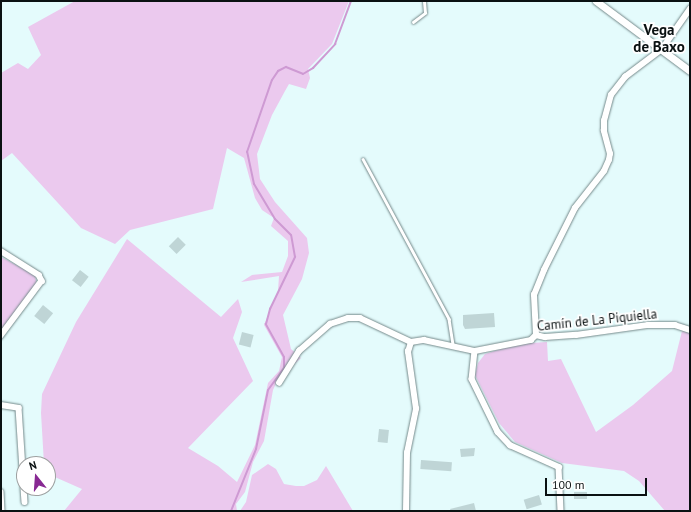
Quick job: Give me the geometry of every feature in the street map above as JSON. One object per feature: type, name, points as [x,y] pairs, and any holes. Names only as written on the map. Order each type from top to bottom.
[{"type":"street","points":[[596,1],[662,48],[690,71]]},
{"type":"street","points":[[536,335],[534,295],[544,270],[574,208],[604,171],[609,160],[610,154],[604,131],[604,121],[611,95],[626,77],[662,48],[690,9]]},
{"type":"street","points":[[1,251],[39,275],[42,281],[1,336]]},
{"type":"street","name":"Camín de La Piquiella","points":[[279,384],[299,351],[330,324],[348,318],[360,318],[411,342],[424,340],[475,351],[532,340],[536,335],[544,337],[576,335],[648,325],[674,325],[690,330]]},
{"type":"street","points":[[406,511],[407,454],[416,409],[408,352],[411,342]]},
{"type":"street","points":[[475,351],[472,379],[498,432],[510,445],[560,467],[562,511]]},
{"type":"street","points":[[1,405],[19,408],[22,456]]},
{"type":"street","points":[[1,492],[2,511]]},
{"type":"street","points":[[25,496],[25,502]]},
{"type":"lane","points":[[413,22],[425,13],[424,1]]},
{"type":"lane","points":[[363,159],[449,319],[453,346]]},
{"type":"shaded area","points":[[75,1],[349,1],[332,44],[308,69],[310,78],[306,89],[289,84],[272,115],[257,154],[260,179],[275,202],[307,238],[309,253],[302,279],[283,315],[291,349],[301,358],[278,379],[273,390],[264,441],[253,462],[245,492],[236,504],[237,511],[64,511],[82,489],[56,478],[56,456],[44,456],[41,413],[42,394],[76,322],[127,239],[221,317],[238,299],[242,312],[233,338],[253,381],[188,448],[218,466],[237,482],[255,445],[268,383],[279,371],[282,357],[264,325],[278,291],[279,276],[241,282],[252,275],[282,272],[288,256],[288,241],[271,226],[274,218],[262,210],[255,198],[244,158],[227,148],[213,209],[130,230],[115,244],[81,228],[12,153],[1,161],[1,73],[18,63],[28,69],[41,55],[28,27]]},
{"type":"shaded area","points":[[1,257],[35,275],[37,287],[1,331]]},
{"type":"shaded area","points":[[682,331],[690,333],[690,511],[665,511],[639,481],[624,471],[562,463],[515,442],[499,423],[475,375],[478,363],[485,354],[516,344],[547,342],[548,361],[561,359],[596,432],[633,405],[672,371]]},
{"type":"shaded area","points":[[268,464],[276,469],[284,484],[296,486],[304,486],[317,480],[326,466],[353,511],[240,511],[246,502],[252,475]]},
{"type":"building","points":[[178,237],[186,245],[177,254],[169,246]]},
{"type":"building","points":[[80,270],[89,277],[81,287],[72,280]]},
{"type":"building","points":[[43,305],[53,313],[44,324],[34,316]]},
{"type":"building","points":[[494,313],[495,327],[465,329],[463,325],[463,315]]},
{"type":"building","points":[[242,332],[254,335],[250,348],[239,345]]},
{"type":"building","points":[[379,429],[389,430],[388,443],[378,442]]},
{"type":"building","points":[[475,448],[474,456],[461,457],[460,449]]},
{"type":"building","points":[[421,460],[452,462],[451,471],[420,469]]},
{"type":"building","points":[[574,492],[587,492],[587,499],[574,499]]},
{"type":"building","points":[[539,495],[542,505],[527,509],[524,500]]},
{"type":"building","points":[[474,503],[476,511],[451,511],[450,509]]},
{"type":"waterway","points":[[231,511],[256,449],[268,390],[284,368],[284,357],[266,324],[270,309],[295,257],[291,235],[275,219],[254,184],[247,152],[272,80],[278,71],[286,67],[303,74],[313,68],[335,44],[351,1]]},
{"type":"district","name":"Vega de Baxo","points":[[659,38]]}]
